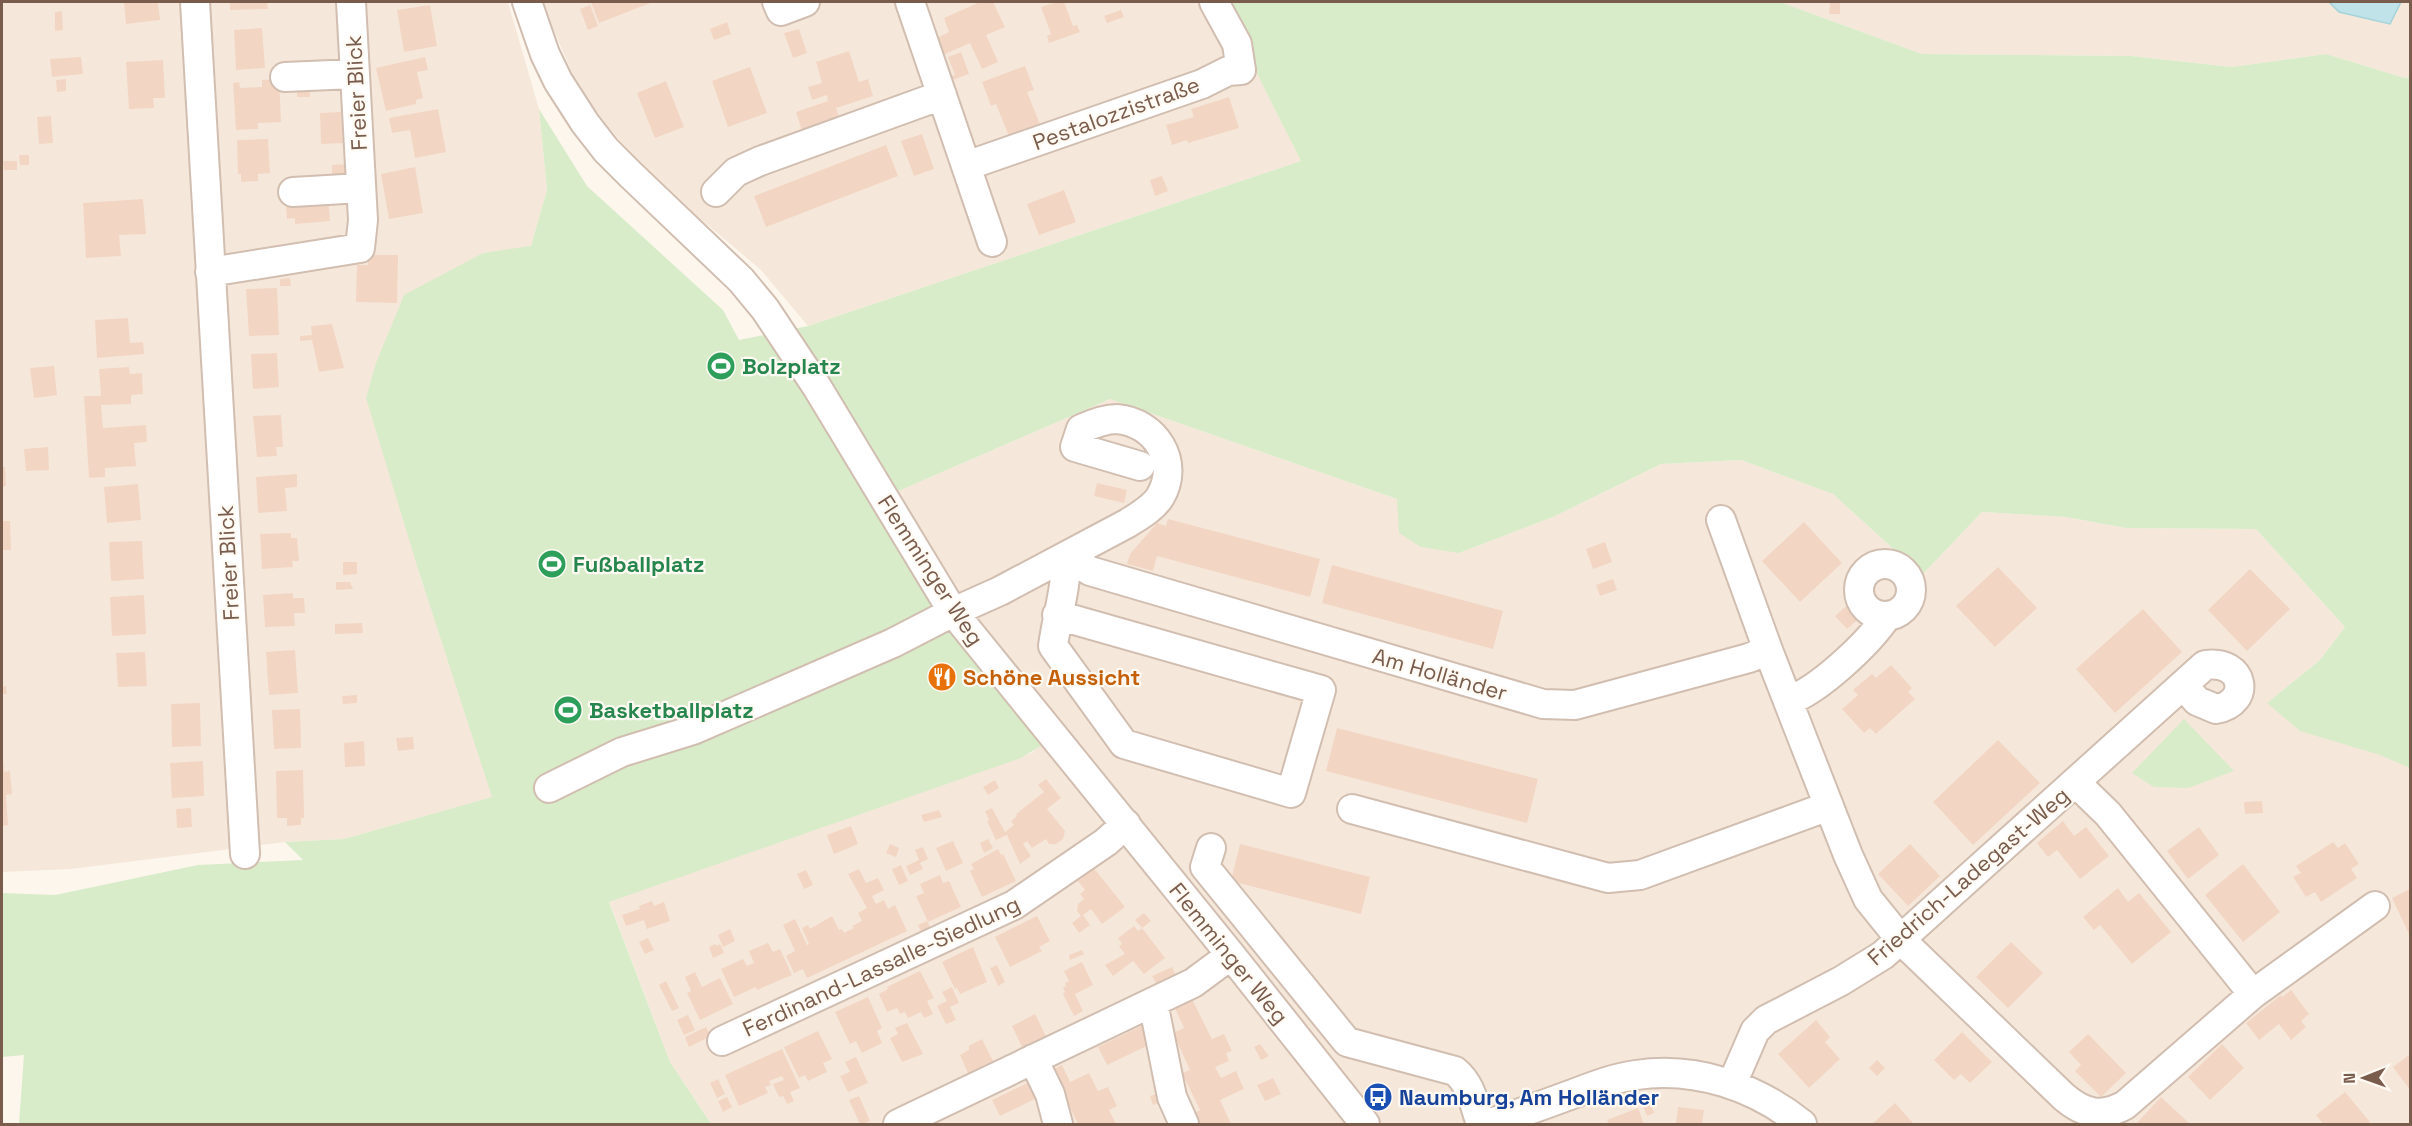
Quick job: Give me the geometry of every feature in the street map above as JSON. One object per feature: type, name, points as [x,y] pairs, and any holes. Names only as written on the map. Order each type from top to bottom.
[{"type":"street","name":"Freier Blick","points":[[195,2],[245,854]]},
{"type":"street","name":"Freier Blick","points":[[210,272],[360,248],[363,220],[351,2]]},
{"type":"street","name":"Flemminger Weg","points":[[527,2],[545,54],[558,81],[585,123],[631,176],[741,280],[765,309],[817,387],[953,612],[1126,824],[1365,1125]]},
{"type":"street","points":[[777,2],[781,11],[806,2]]},
{"type":"street","points":[[910,2],[992,242]]},
{"type":"street","name":"Pestalozzistraße","points":[[966,166],[1202,84],[1228,71],[1241,70],[1237,44],[1214,2]]},
{"type":"street","points":[[285,76],[354,74]]},
{"type":"street","points":[[716,192],[736,172],[760,161],[942,95]]},
{"type":"street","points":[[293,192],[361,188]]},
{"type":"street","points":[[549,788],[622,752],[693,730],[893,643],[1066,556],[1146,511],[1160,498],[1166,484],[1167,465],[1164,450],[1156,437],[1145,427],[1115,419],[1101,421],[1081,429],[1075,447],[1140,466]]},
{"type":"street","points":[[1721,520],[1768,650],[1854,871],[1868,899],[1901,940],[2073,1105],[2090,1113],[2102,1114],[2115,1111],[2125,1105],[2253,994],[2375,906]]},
{"type":"street","points":[[1057,615],[1321,690],[1291,793],[1124,744],[1053,646],[1057,615],[1067,577],[1066,556]]},
{"type":"street","name":"Am Holländer","points":[[1066,556],[1090,571],[1543,704],[1575,705],[1749,658],[1768,650]]},
{"type":"street","points":[[1788,700],[1812,690],[1877,630],[1887,616]]},
{"type":"street","name":"Friedrich-Ladegast-Weg","points":[[1732,1084],[1755,1031],[1766,1020],[1863,968],[1901,940],[2174,692],[2184,686]]},
{"type":"street","points":[[2075,782],[2108,814],[2253,994]]},
{"type":"street","points":[[1352,809],[1608,878],[1640,875],[1829,806]]},
{"type":"street","name":"Ferdinand-Lassalle-Siedlung","points":[[722,1041],[1014,905],[1106,842],[1126,824]]},
{"type":"street","points":[[1211,848],[1205,867],[1347,1041],[1455,1071],[1464,1079],[1470,1090],[1481,1125]]},
{"type":"street","points":[[898,1125],[930,1117],[1033,1059],[1193,983],[1231,955]]},
{"type":"street","points":[[1153,1002],[1172,1097],[1184,1125]]},
{"type":"street","points":[[1033,1059],[1050,1094],[1058,1125]]},
{"type":"street","points":[[1488,1125],[1592,1087],[1636,1074],[1682,1073],[1732,1084],[1770,1102],[1802,1125]]},
{"type":"shaded area","points":[[2,2],[508,2],[539,109],[547,190],[531,247],[483,253],[452,271],[418,569],[493,797],[344,839],[285,842],[71,869],[2,872]]},
{"type":"shaded area","points":[[542,2],[1207,2],[1223,29],[1258,74],[1301,161],[808,326],[761,270],[647,174],[580,92]]},
{"type":"shaded area","points":[[1780,2],[2410,2],[2410,77],[2405,78],[2326,54],[2232,67],[2131,56],[1922,54]]},
{"type":"shaded area","points":[[1110,399],[1397,499],[1459,553],[1553,517],[1661,464],[1741,460],[1833,494],[1922,575],[1982,512],[2066,517],[2126,528],[2256,529],[2345,627],[2320,660],[2267,703],[2410,768],[2410,1124],[711,1124],[670,1062],[609,901],[1034,752],[871,503]]},
{"type":"green space","points":[[1221,2],[1780,2],[1922,54],[2131,56],[2232,67],[2326,54],[2405,78],[2410,77],[2410,768],[2380,755],[2300,731],[2267,703],[2320,660],[2345,627],[2256,529],[2126,528],[2066,517],[1982,512],[1922,575],[1833,494],[1741,460],[1661,464],[1553,517],[1459,553],[1421,547],[1399,533],[1397,499],[1110,399],[871,503],[1044,744],[1021,758],[609,902],[670,1062],[711,1124],[19,1124],[24,1055],[2,1057],[2,893],[55,895],[198,865],[303,860],[285,842],[344,839],[492,797],[418,569],[366,398],[376,363],[404,295],[483,253],[531,246],[547,190],[539,109],[587,186],[723,310],[739,340],[808,326],[1301,161]]},
{"type":"green space","points":[[2184,719],[2234,771],[2188,788],[2154,787],[2132,773]]},
{"type":"water","points":[[2329,2],[2401,2],[2390,24],[2339,12]]},
{"type":"building","points":[[124,2],[158,2],[160,20],[126,24]]},
{"type":"building","points":[[230,2],[267,2],[268,9],[230,10]]},
{"type":"building","points":[[591,2],[653,2],[599,23]]},
{"type":"building","points":[[980,2],[993,2],[1005,27],[986,35],[998,62],[982,69],[970,43],[943,55],[937,38],[949,32],[944,18]]},
{"type":"building","points":[[1064,2],[1073,26],[1077,25],[1080,32],[1049,43],[1047,36],[1051,34],[1041,7]]},
{"type":"building","points":[[1830,2],[1840,2],[1840,14],[1829,14]]},
{"type":"building","points":[[430,5],[437,46],[404,52],[397,10]]},
{"type":"building","points":[[590,5],[598,26],[588,30],[580,9]]},
{"type":"building","points":[[1121,10],[1124,17],[1107,23],[1104,16]]},
{"type":"building","points":[[62,11],[63,30],[55,31],[55,12]]},
{"type":"building","points":[[727,22],[731,34],[714,40],[710,29]]},
{"type":"building","points":[[262,28],[265,68],[236,70],[234,30]]},
{"type":"building","points":[[799,29],[807,53],[793,58],[784,33]]},
{"type":"building","points":[[849,51],[859,82],[868,79],[873,96],[836,108],[841,122],[803,134],[796,112],[828,101],[827,95],[812,100],[808,87],[822,83],[816,62]]},
{"type":"building","points":[[961,52],[969,74],[949,81],[948,77],[955,75],[948,57]]},
{"type":"building","points":[[81,57],[83,74],[52,77],[50,59]]},
{"type":"building","points":[[425,57],[428,70],[417,72],[423,98],[416,100],[416,104],[386,111],[376,68]]},
{"type":"building","points":[[163,60],[165,98],[153,98],[154,108],[129,109],[126,62]]},
{"type":"building","points":[[1025,66],[1034,90],[1027,92],[1042,129],[1011,141],[996,104],[991,106],[982,82]]},
{"type":"building","points":[[750,67],[767,113],[728,127],[712,81]]},
{"type":"building","points":[[66,79],[66,91],[57,92],[56,80]]},
{"type":"building","points":[[279,79],[281,122],[258,123],[258,129],[236,130],[233,83],[239,82],[240,88],[262,87],[262,80]]},
{"type":"building","points":[[666,81],[684,127],[655,138],[637,93]]},
{"type":"building","points":[[297,84],[310,84],[310,97],[297,97]]},
{"type":"building","points":[[1229,97],[1239,128],[1188,143],[1187,140],[1172,145],[1166,125],[1194,117],[1191,109]]},
{"type":"building","points":[[438,109],[446,152],[415,158],[410,130],[392,133],[389,118]]},
{"type":"building","points":[[341,112],[343,143],[321,144],[320,113]]},
{"type":"building","points":[[51,116],[53,143],[39,144],[37,117]]},
{"type":"building","points":[[922,134],[934,169],[914,176],[901,141]]},
{"type":"building","points":[[268,139],[270,173],[258,174],[258,181],[241,182],[241,174],[238,174],[237,140]]},
{"type":"building","points":[[886,145],[898,176],[766,227],[754,196]]},
{"type":"building","points":[[19,155],[29,155],[29,165],[20,165]]},
{"type":"building","points":[[3,161],[17,161],[17,170],[4,170]]},
{"type":"building","points":[[348,164],[349,179],[332,180],[332,165]]},
{"type":"building","points":[[415,167],[423,213],[389,219],[381,174]]},
{"type":"building","points":[[1162,176],[1168,191],[1155,196],[1150,180]]},
{"type":"building","points":[[1064,190],[1076,222],[1039,235],[1027,204]]},
{"type":"building","points":[[328,196],[330,221],[295,224],[295,218],[287,219],[286,207],[293,206],[293,200]]},
{"type":"building","points":[[143,199],[146,234],[119,235],[121,256],[86,258],[83,203]]},
{"type":"building","points":[[368,255],[398,255],[397,303],[356,302],[357,265],[368,265]]},
{"type":"building","points":[[290,278],[291,286],[280,286],[280,279]]},
{"type":"building","points":[[277,288],[279,335],[249,336],[246,289]]},
{"type":"building","points":[[128,318],[130,343],[143,342],[144,354],[97,358],[95,320]]},
{"type":"building","points":[[332,324],[344,368],[319,372],[312,340],[300,341],[300,336],[312,335],[311,326]]},
{"type":"building","points":[[277,353],[279,387],[253,389],[251,354]]},
{"type":"building","points":[[54,366],[57,395],[34,398],[30,368]]},
{"type":"building","points":[[129,367],[130,374],[142,373],[143,394],[131,395],[131,404],[101,405],[103,428],[146,425],[147,442],[134,443],[136,466],[105,468],[105,477],[89,478],[84,396],[101,396],[99,369]]},
{"type":"building","points":[[281,415],[283,447],[276,447],[277,456],[257,457],[253,416]]},
{"type":"building","points":[[48,447],[49,470],[26,471],[24,449]]},
{"type":"building","points":[[2,467],[5,467],[6,486],[2,487]]},
{"type":"building","points":[[297,474],[297,487],[285,488],[287,511],[258,513],[256,477]]},
{"type":"building","points":[[1097,483],[1127,490],[1124,503],[1094,496]]},
{"type":"building","points":[[138,484],[141,520],[107,523],[104,487]]},
{"type":"building","points":[[1168,519],[1320,559],[1310,597],[1157,556],[1153,571],[1127,564],[1130,554],[1157,523],[1166,526]]},
{"type":"building","points":[[2,521],[10,521],[11,550],[2,550]]},
{"type":"building","points":[[1804,522],[1842,563],[1800,602],[1762,561]]},
{"type":"building","points":[[291,533],[291,538],[297,538],[299,561],[292,561],[293,567],[262,569],[260,534]]},
{"type":"building","points":[[142,541],[144,579],[111,581],[109,542]]},
{"type":"building","points":[[1605,542],[1612,562],[1593,569],[1586,549]]},
{"type":"building","points":[[343,562],[357,562],[357,574],[343,575]]},
{"type":"building","points":[[1332,565],[1503,611],[1493,649],[1322,603]]},
{"type":"building","points":[[1998,567],[2037,608],[1995,647],[1956,606]]},
{"type":"building","points":[[2250,569],[2290,609],[2247,651],[2208,610]]},
{"type":"building","points":[[1613,579],[1617,590],[1600,596],[1596,585]]},
{"type":"building","points":[[336,582],[350,582],[353,589],[336,590]]},
{"type":"building","points":[[293,593],[293,598],[304,598],[305,613],[294,613],[295,626],[265,627],[263,595]]},
{"type":"building","points":[[144,595],[146,634],[112,636],[110,597]]},
{"type":"building","points":[[1851,602],[1863,615],[1847,629],[1835,616]]},
{"type":"building","points":[[2143,609],[2182,652],[2115,713],[2076,669]]},
{"type":"building","points":[[362,623],[363,633],[335,634],[335,624]]},
{"type":"building","points":[[295,650],[298,693],[269,695],[266,652]]},
{"type":"building","points":[[145,652],[147,686],[118,687],[116,653]]},
{"type":"building","points":[[1891,665],[1912,688],[1908,692],[1915,699],[1876,734],[1870,728],[1864,733],[1842,709],[1858,695],[1853,690],[1872,674],[1876,678]]},
{"type":"building","points":[[6,686],[7,694],[2,694],[2,687]]},
{"type":"building","points":[[357,695],[357,703],[343,704],[342,696]]},
{"type":"building","points":[[200,703],[201,746],[172,747],[171,704]]},
{"type":"building","points":[[300,709],[301,748],[274,749],[272,710]]},
{"type":"building","points":[[1337,728],[1538,779],[1527,823],[1326,771]]},
{"type":"building","points":[[413,737],[414,749],[398,751],[396,738]]},
{"type":"building","points":[[1998,740],[2040,783],[1973,845],[1933,802]]},
{"type":"building","points":[[364,741],[365,766],[345,767],[344,743]]},
{"type":"building","points":[[2,759],[4,772],[10,771],[12,794],[6,795],[8,825],[2,826]]},
{"type":"building","points":[[203,761],[204,796],[172,798],[170,763]]},
{"type":"building","points":[[303,770],[304,818],[301,818],[301,825],[287,826],[287,818],[277,818],[276,771]]},
{"type":"building","points":[[1046,779],[1061,798],[1047,809],[1065,831],[1063,839],[1056,844],[1049,844],[1046,839],[1032,848],[1027,841],[1023,844],[1031,856],[1020,864],[1007,835],[996,840],[985,811],[992,808],[1005,832],[1014,825],[1011,821],[1017,816],[1016,814],[1044,792],[1038,785]]},
{"type":"building","points":[[995,780],[999,788],[988,795],[983,787]]},
{"type":"building","points":[[2262,801],[2263,813],[2245,814],[2244,802]]},
{"type":"building","points":[[191,808],[192,827],[177,828],[176,809]]},
{"type":"building","points":[[939,810],[942,817],[924,822],[921,815]]},
{"type":"building","points":[[2063,821],[2074,836],[2086,827],[2109,856],[2080,879],[2057,850],[2048,857],[2037,843]]},
{"type":"building","points":[[851,826],[858,844],[834,854],[827,835]]},
{"type":"building","points":[[2199,827],[2219,855],[2188,879],[2167,851]]},
{"type":"building","points":[[988,839],[993,848],[984,853],[980,843]]},
{"type":"building","points":[[953,841],[963,863],[946,871],[936,848]]},
{"type":"building","points":[[2333,842],[2338,848],[2345,843],[2359,864],[2351,869],[2357,878],[2321,902],[2315,892],[2306,897],[2293,877],[2301,873],[2296,866]]},
{"type":"building","points":[[890,844],[899,848],[896,857],[886,853]]},
{"type":"building","points":[[1240,844],[1370,877],[1361,914],[1231,881]]},
{"type":"building","points":[[1910,844],[1940,876],[1908,906],[1878,874]]},
{"type":"building","points":[[923,847],[928,859],[920,863],[923,869],[910,875],[906,866],[919,860],[915,850]]},
{"type":"building","points":[[998,849],[1001,855],[1003,854],[1016,881],[982,897],[970,871],[974,869],[971,864]]},
{"type":"building","points":[[2243,864],[2280,912],[2243,942],[2205,895]]},
{"type":"building","points":[[901,865],[908,881],[899,885],[892,869]]},
{"type":"building","points":[[1093,867],[1125,907],[1102,924],[1091,909],[1083,915],[1090,925],[1079,933],[1072,923],[1081,916],[1077,911],[1078,904],[1084,899],[1080,894],[1085,890],[1077,880]]},
{"type":"building","points":[[859,869],[866,883],[878,878],[884,890],[872,896],[876,904],[884,900],[888,909],[895,905],[907,931],[807,978],[803,969],[794,973],[786,956],[795,951],[783,925],[795,919],[807,945],[809,944],[802,928],[808,925],[810,929],[832,916],[839,930],[842,929],[844,933],[854,928],[852,926],[862,921],[858,913],[867,908],[848,874]]},
{"type":"building","points":[[806,870],[813,885],[804,889],[797,874]]},
{"type":"building","points":[[940,875],[943,883],[949,881],[961,907],[928,922],[916,896],[924,893],[920,884]]},
{"type":"building","points":[[2118,888],[2128,902],[2139,893],[2171,932],[2132,964],[2100,925],[2094,930],[2083,917]]},
{"type":"building","points":[[2410,889],[2410,936],[2392,898]]},
{"type":"building","points":[[652,901],[654,906],[664,902],[670,921],[647,929],[644,920],[626,926],[622,915],[640,909],[639,906]]},
{"type":"building","points":[[1144,913],[1151,921],[1142,928],[1135,920]]},
{"type":"building","points":[[1037,916],[1050,941],[1039,947],[1042,951],[1010,967],[995,937]]},
{"type":"building","points":[[927,921],[932,931],[923,936],[918,925]]},
{"type":"building","points":[[1134,926],[1138,931],[1142,928],[1165,958],[1144,974],[1133,961],[1113,976],[1105,965],[1125,954],[1119,946],[1122,944],[1118,938]]},
{"type":"building","points":[[730,929],[735,941],[723,947],[718,935]]},
{"type":"building","points":[[648,938],[654,950],[645,954],[639,942]]},
{"type":"building","points":[[2011,942],[2043,973],[2008,1008],[1976,977]]},
{"type":"building","points":[[768,943],[773,952],[780,949],[792,975],[734,997],[721,969],[743,959],[747,966],[754,963],[749,951]]},
{"type":"building","points":[[716,944],[717,946],[720,944],[724,953],[713,958],[709,947]]},
{"type":"building","points":[[973,947],[987,982],[960,994],[957,988],[955,989],[942,962]]},
{"type":"building","points":[[1082,950],[1084,954],[1070,960],[1069,955]]},
{"type":"building","points":[[1082,962],[1093,985],[1075,994],[1083,1011],[1074,1016],[1063,994],[1065,983],[1069,981],[1064,971]]},
{"type":"building","points":[[997,965],[1005,982],[998,986],[990,968]]},
{"type":"building","points":[[1172,967],[1176,976],[1157,985],[1152,976]]},
{"type":"building","points":[[920,971],[934,998],[927,1001],[933,1014],[924,1018],[921,1012],[908,1018],[905,1012],[900,1014],[897,1008],[887,1012],[879,994],[888,989],[887,987]]},
{"type":"building","points":[[695,972],[702,987],[720,978],[733,1004],[700,1020],[687,993],[691,991],[685,977]]},
{"type":"building","points":[[666,981],[679,1008],[672,1011],[659,985]]},
{"type":"building","points":[[952,987],[959,1003],[950,1007],[956,1020],[946,1024],[937,1006],[947,1001],[942,992]]},
{"type":"building","points":[[2291,990],[2309,1014],[2301,1021],[2306,1027],[2291,1040],[2279,1024],[2259,1040],[2246,1023],[2281,995],[2282,997]]},
{"type":"building","points":[[868,997],[882,1028],[877,1031],[882,1043],[862,1053],[856,1041],[850,1044],[835,1012]]},
{"type":"building","points":[[1192,999],[1212,1039],[1224,1034],[1232,1051],[1226,1053],[1229,1061],[1215,1067],[1221,1078],[1236,1071],[1244,1089],[1220,1100],[1231,1124],[1194,1124],[1190,1115],[1200,1110],[1182,1073],[1190,1070],[1173,1033],[1184,1028],[1175,1008]]},
{"type":"building","points":[[1035,1014],[1046,1036],[1022,1047],[1012,1026]]},
{"type":"building","points":[[688,1015],[695,1030],[684,1035],[677,1020]]},
{"type":"building","points":[[1816,1020],[1830,1037],[1825,1042],[1840,1059],[1809,1088],[1778,1054]]},
{"type":"building","points":[[907,1023],[923,1054],[902,1062],[890,1038],[898,1034],[895,1028]]},
{"type":"building","points":[[1146,1024],[1155,1042],[1107,1065],[1098,1047]]},
{"type":"building","points":[[706,1027],[711,1036],[689,1047],[685,1037]]},
{"type":"building","points":[[818,1031],[832,1059],[823,1063],[827,1072],[808,1081],[805,1075],[799,1078],[784,1047]]},
{"type":"building","points":[[1962,1032],[1992,1062],[1970,1083],[1961,1074],[1954,1080],[1934,1060]]},
{"type":"building","points":[[2088,1034],[2126,1073],[2101,1097],[2075,1071],[2081,1065],[2069,1052]]},
{"type":"building","points":[[982,1039],[993,1061],[968,1073],[960,1055],[969,1050],[969,1046]]},
{"type":"building","points":[[1260,1044],[1269,1056],[1261,1060],[1254,1047]]},
{"type":"building","points":[[2222,1044],[2244,1068],[2210,1100],[2188,1077]]},
{"type":"building","points":[[782,1049],[800,1088],[790,1092],[794,1101],[787,1104],[783,1096],[779,1097],[773,1084],[784,1080],[782,1076],[769,1081],[771,1085],[765,1087],[768,1093],[739,1106],[725,1075]]},
{"type":"building","points":[[2409,1055],[2410,1057],[2410,1090],[2393,1067]]},
{"type":"building","points":[[856,1057],[868,1083],[848,1092],[840,1076],[850,1072],[845,1062]]},
{"type":"building","points":[[1877,1060],[1885,1068],[1877,1076],[1869,1068]]},
{"type":"building","points":[[1062,1065],[1070,1082],[1089,1073],[1098,1091],[1108,1087],[1117,1106],[1109,1110],[1116,1124],[1078,1124],[1052,1070]]},
{"type":"building","points":[[1273,1078],[1281,1094],[1265,1101],[1257,1085]]},
{"type":"building","points":[[718,1079],[725,1094],[717,1098],[710,1083]]},
{"type":"building","points":[[1036,1079],[1043,1095],[1000,1116],[992,1100]]},
{"type":"building","points":[[1165,1081],[1168,1101],[1153,1105],[1150,1096],[1156,1094],[1153,1086]]},
{"type":"building","points":[[2345,1092],[2370,1122],[2366,1124],[2323,1124],[2316,1115]]},
{"type":"building","points":[[859,1096],[870,1121],[862,1124],[849,1100]]},
{"type":"building","points":[[727,1097],[732,1107],[723,1112],[718,1101]]},
{"type":"building","points":[[2161,1097],[2190,1124],[2136,1124]]},
{"type":"building","points":[[1649,1101],[1654,1113],[1647,1116],[1642,1104]]},
{"type":"building","points":[[1895,1103],[1914,1124],[1872,1124]]},
{"type":"building","points":[[1678,1107],[1704,1110],[1702,1124],[1676,1124]]},
{"type":"building","points":[[1638,1108],[1644,1124],[1609,1124],[1607,1120]]},
{"type":"place","name":"Bolzplatz","points":[[721,366]]},
{"type":"place","name":"Fußballplatz","points":[[552,564]]},
{"type":"place","name":"Schöne Aussicht","points":[[942,677]]},
{"type":"place","name":"Basketballplatz","points":[[568,710]]},
{"type":"place","name":"Naumburg, Am Holländer","points":[[1378,1097]]}]
